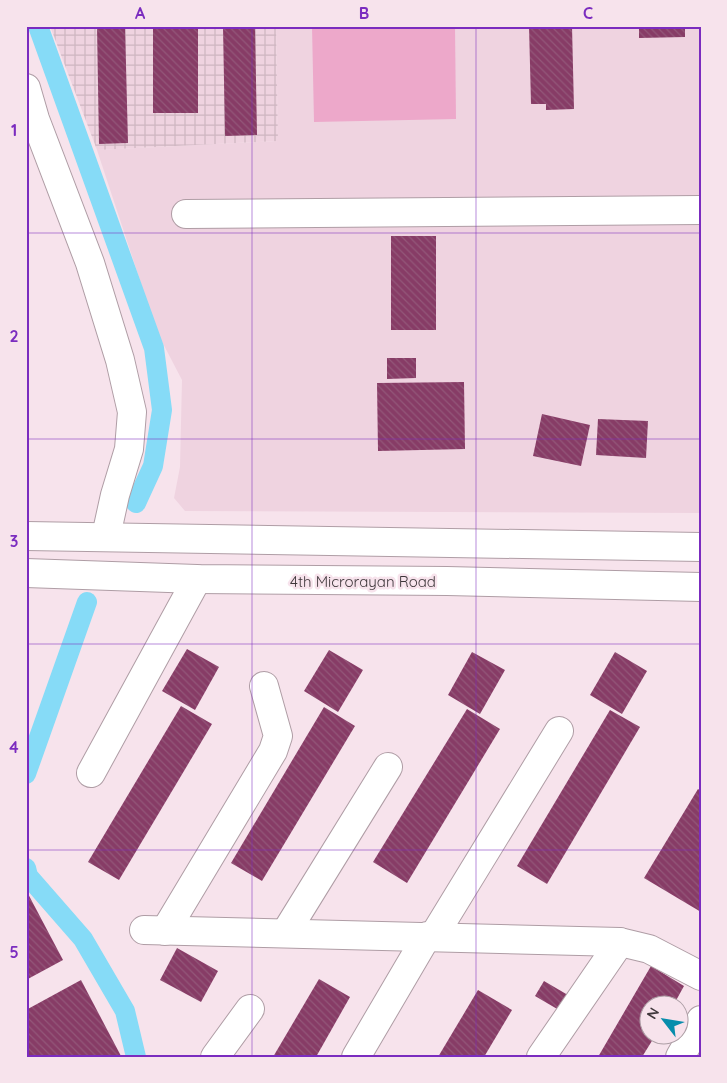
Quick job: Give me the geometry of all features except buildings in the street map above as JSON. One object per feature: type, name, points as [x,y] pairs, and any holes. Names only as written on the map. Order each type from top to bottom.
[{"type":"main road","points":[[26,88],[35,119],[90,263],[120,360],[132,412],[128,449],[106,536]]},
{"type":"main road","points":[[186,214],[701,210]]},
{"type":"main road","points":[[26,536],[701,547]]},
{"type":"main road","name":"4th Microrayan Road","points":[[26,573],[197,579],[447,581],[701,587]]},
{"type":"main road","points":[[91,773],[197,579]]},
{"type":"main road","points":[[264,686],[278,736],[274,751],[154,930],[620,942],[649,949],[701,976]]},
{"type":"main road","points":[[356,1057],[559,731]]},
{"type":"main road","points":[[286,932],[388,767]]},
{"type":"main road","points":[[541,1057],[620,942]]},
{"type":"main road","points":[[215,1057],[250,1009]]},
{"type":"main road","points":[[680,1057],[701,1020]]},
{"type":"shaded area","points":[[50,26],[276,26],[278,141],[97,150]]},
{"type":"shaded area","points":[[276,26],[701,26],[701,513],[185,511],[174,498],[180,467],[182,380],[157,332],[97,150],[278,141]]},
{"type":"shaded area","points":[[312,26],[455,26],[456,119],[314,122]]},
{"type":"waterway","points":[[38,26],[154,348],[162,410],[153,466],[136,503]]},
{"type":"waterway","points":[[26,774],[87,602]]},
{"type":"waterway","points":[[26,868],[28,876],[83,939],[125,1011],[136,1057]]}]
